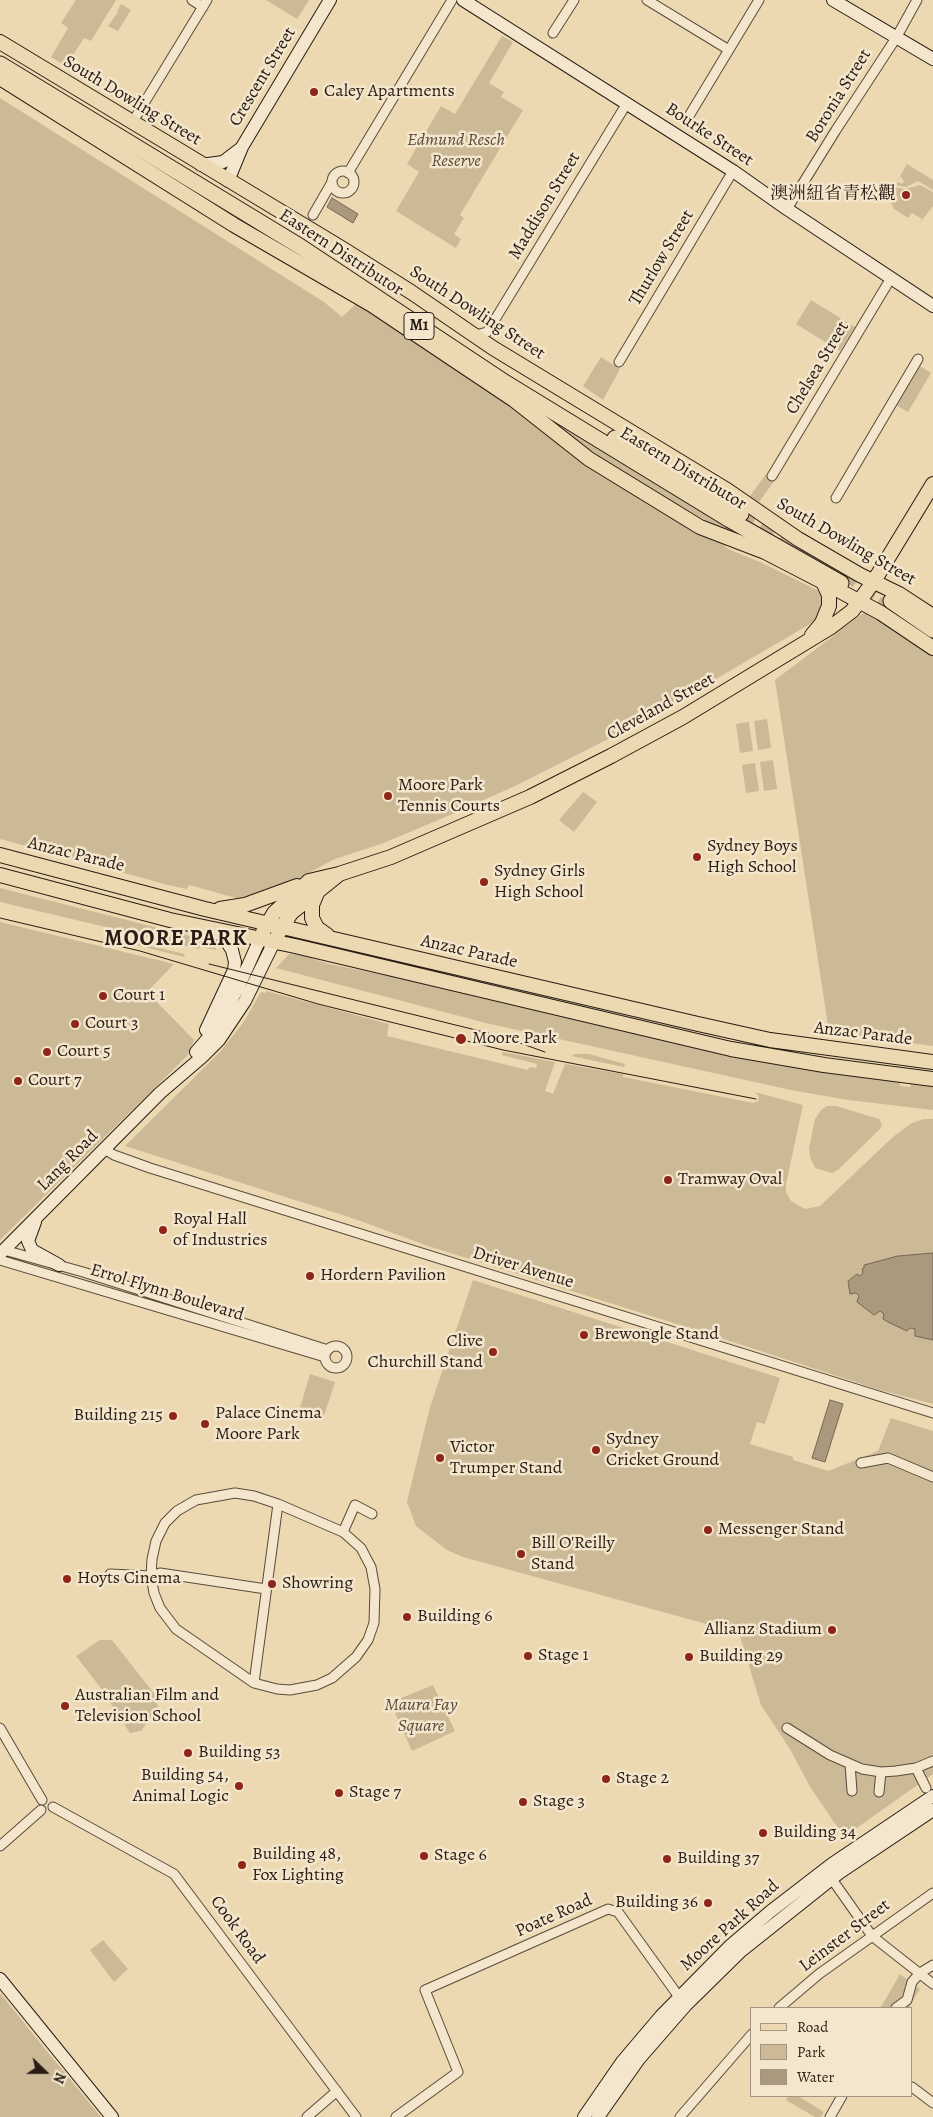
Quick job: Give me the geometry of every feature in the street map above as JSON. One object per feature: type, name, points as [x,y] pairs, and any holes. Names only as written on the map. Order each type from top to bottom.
[{"type":"highway","name":"Eastern Distributor","points":[[0,52],[226,193],[356,270],[459,343],[741,514]]},
{"type":"highway","name":"Eastern Distributor","points":[[0,64],[353,280],[506,384],[730,520],[842,583]]},
{"type":"highway","points":[[0,77],[35,95],[243,221],[353,280]]},
{"type":"highway","points":[[891,601],[933,630]]},
{"type":"main road","name":"South Dowling Street","points":[[0,42],[342,249],[493,348],[727,490],[798,539],[899,594],[933,616]]},
{"type":"main road","points":[[0,77],[234,225],[365,301],[521,405],[589,459],[700,527],[765,552],[823,582],[881,613],[933,648]]},
{"type":"main road","name":"Cleveland Street","points":[[260,939],[274,912],[310,881],[339,874],[415,848],[497,812],[578,773],[683,717],[840,621],[859,601],[874,581],[933,484]]},
{"type":"main road","points":[[809,640],[822,623],[829,606],[829,595],[823,582]]},
{"type":"main road","name":"Anzac Parade","points":[[0,855],[267,924],[770,1040],[933,1062]]},
{"type":"main road","name":"Cleveland Street","points":[[274,942],[291,913],[339,874]]},
{"type":"main road","name":"Anzac Parade","points":[[0,875],[215,930],[274,942],[731,1049],[832,1066],[933,1079]]},
{"type":"main road","points":[[205,909],[234,908],[310,881]]},
{"type":"main road","points":[[317,893],[312,905],[312,918],[317,928],[332,938]]},
{"type":"street","points":[[132,123],[205,3],[192,0]]},
{"type":"street","name":"Crescent Street","points":[[228,181],[242,147],[330,0]]},
{"type":"street","points":[[348,173],[452,0]]},
{"type":"street","name":"Bourke Street","points":[[463,0],[734,171],[788,210],[933,306]]},
{"type":"street","points":[[553,33],[574,0]]},
{"type":"street","points":[[647,0],[729,50]]},
{"type":"street","points":[[689,116],[759,0]]},
{"type":"street","points":[[833,0],[933,59]]},
{"type":"street","name":"Boronia Street","points":[[788,210],[836,130],[896,38],[917,0]]},
{"type":"street","name":"Maddison Street","points":[[491,326],[627,103]]},
{"type":"street","name":"Crescent Street","points":[[201,165],[223,162],[242,147]]},
{"type":"street","name":"Thurlow Street","points":[[619,362],[734,171]]},
{"type":"street","points":[[310,219],[338,173],[348,173]]},
{"type":"street","points":[[332,182],[338,191],[348,192],[354,181],[348,173]]},
{"type":"street","name":"Chelsea Street","points":[[772,476],[891,278]]},
{"type":"street","points":[[472,334],[487,332],[491,326]]},
{"type":"street","points":[[491,326],[493,348]]},
{"type":"street","points":[[836,498],[918,359]]},
{"type":"street","points":[[188,1060],[208,1026],[234,970],[232,950],[228,942],[215,930]]},
{"type":"street","name":"Lang Road","points":[[1,1255],[160,1093],[203,1044],[222,1017],[238,988],[260,939]]},
{"type":"street","name":"Lang Road","points":[[160,1093],[202,1057],[229,1027],[245,1001],[274,942]]},
{"type":"street","name":"Driver Avenue","points":[[104,1150],[150,1168],[933,1413]]},
{"type":"street","points":[[37,1218],[29,1236],[29,1244],[34,1252],[59,1265]]},
{"type":"street","name":"Errol Flynn Boulevard","points":[[1,1255],[59,1265],[327,1354],[1,1255]]},
{"type":"street","points":[[861,1463],[888,1458],[933,1477]]},
{"type":"street","points":[[235,1494],[254,1496],[278,1504],[343,1532],[361,1548],[371,1567],[375,1589],[374,1623],[368,1640],[356,1657],[332,1678],[317,1685],[290,1690],[254,1683],[176,1629],[160,1608],[154,1593],[156,1573],[152,1559],[156,1541],[165,1524],[177,1511],[196,1500],[235,1494]]},
{"type":"street","points":[[254,1683],[278,1504]]},
{"type":"street","points":[[343,1532],[355,1506],[372,1514]]},
{"type":"street","points":[[110,1574],[156,1573],[266,1589]]},
{"type":"street","points":[[0,1728],[42,1800]]},
{"type":"street","points":[[787,1728],[830,1755],[862,1769],[881,1772],[916,1768],[933,1762]]},
{"type":"street","points":[[850,1764],[852,1791]]},
{"type":"street","points":[[916,1768],[930,1792]]},
{"type":"street","points":[[879,1792],[881,1772]]},
{"type":"street","name":"Moore Park Road","points":[[584,2117],[622,2062],[682,2001],[731,1945],[829,1874],[930,1792]]},
{"type":"street","points":[[41,1810],[47,1812],[53,1807],[50,1799],[42,1800]]},
{"type":"street","points":[[41,1810],[39,1804],[42,1800]]},
{"type":"street","name":"Cook Road","points":[[53,1807],[174,1874],[356,2117]]},
{"type":"street","points":[[0,1846],[41,1810]]},
{"type":"street","name":"Moore Park Road","points":[[829,1874],[933,1810]]},
{"type":"street","points":[[829,1874],[872,1936],[933,1984]]},
{"type":"street","name":"Leinster Street","points":[[784,2007],[819,1974],[864,1940],[933,1893]]},
{"type":"street","name":"Poate Road","points":[[396,2117],[458,2072],[425,1990],[608,1909],[614,1909],[618,1912],[682,2001]]},
{"type":"street","points":[[897,2007],[907,2000],[912,1982],[920,1973],[933,1965]]},
{"type":"street","points":[[0,1979],[112,2117]]},
{"type":"street","name":"Moore Park Road","points":[[598,2117],[682,2001]]},
{"type":"street","points":[[680,2117],[750,2036]]},
{"type":"street","points":[[913,2088],[933,2103]]},
{"type":"street","points":[[307,2117],[337,2091]]},
{"type":"street","points":[[830,2117],[841,2097]]},
{"type":"green space","points":[[76,0],[116,0],[91,41],[84,38],[66,66],[51,57],[68,28],[61,23]]},
{"type":"green space","points":[[266,0],[309,0],[297,19]]},
{"type":"green space","points":[[121,4],[131,10],[118,31],[108,26]]},
{"type":"green space","name":"Edmund Resch Reserve","points":[[502,36],[513,42],[489,83],[504,92],[501,97],[523,110],[460,215],[464,218],[454,234],[461,239],[456,248],[396,211],[419,172],[407,164],[441,106],[455,114]]},
{"type":"green space","points":[[0,98],[324,302],[342,317],[357,303],[526,414],[569,453],[718,540],[728,549],[762,563],[821,592],[825,602],[817,620],[644,721],[515,786],[448,816],[381,844],[335,859],[289,883],[265,906],[189,885],[187,889],[168,885],[0,839]]},
{"type":"green space","points":[[907,164],[933,180],[933,190],[918,181],[906,187],[895,185],[898,182],[902,184],[904,181],[900,176]]},
{"type":"green space","points":[[920,185],[933,192],[933,206],[919,224],[922,219],[912,213],[908,218],[894,209],[889,197],[893,187],[905,189]]},
{"type":"green space","points":[[811,300],[855,327],[840,351],[796,324]]},
{"type":"green space","points":[[601,357],[620,369],[603,400],[583,386]]},
{"type":"green space","points":[[918,365],[931,373],[908,412],[894,404]]},
{"type":"green space","points":[[537,410],[737,530],[735,535],[651,489],[579,444]]},
{"type":"green space","points":[[766,474],[775,480],[759,502],[750,496]]},
{"type":"green space","points":[[866,611],[933,656],[933,1046],[829,1032],[775,680]]},
{"type":"green space","points":[[767,719],[771,748],[758,750],[754,721]]},
{"type":"green space","points":[[749,722],[753,751],[740,753],[736,724]]},
{"type":"green space","points":[[773,760],[777,789],[764,791],[760,762]]},
{"type":"green space","points":[[755,763],[759,791],[746,793],[742,765]]},
{"type":"green space","points":[[583,792],[597,802],[574,832],[559,820]]},
{"type":"green space","points":[[0,888],[206,940],[215,945],[216,950],[200,947],[199,949],[0,902]]},
{"type":"green space","points":[[0,922],[174,964],[147,992],[194,1040],[187,1056],[0,1240]]},
{"type":"green space","points":[[116,938],[185,954],[184,957],[116,940]]},
{"type":"green space","points":[[289,954],[302,955],[329,964],[398,978],[733,1057],[900,1082],[900,1086],[910,1087],[911,1083],[933,1086],[933,1110],[848,1100],[791,1090],[486,1023],[276,968]]},
{"type":"green space","points":[[266,991],[389,1024],[387,1036],[528,1070],[529,1067],[536,1068],[537,1064],[502,1055],[503,1052],[555,1062],[545,1091],[553,1094],[565,1064],[623,1074],[623,1077],[753,1103],[758,1101],[759,1097],[755,1092],[803,1105],[786,1184],[786,1192],[791,1201],[805,1209],[820,1206],[894,1136],[912,1123],[924,1119],[933,1119],[933,1404],[880,1390],[428,1246],[355,1219],[125,1146],[220,1052],[243,1023],[261,992],[266,993]]},
{"type":"green space","points":[[575,1054],[589,1054],[625,1064],[624,1067],[571,1056]]},
{"type":"green space","points":[[827,1106],[836,1106],[879,1119],[882,1125],[838,1170],[832,1173],[815,1168],[810,1157],[809,1148],[815,1119],[821,1110]]},
{"type":"green space","name":"Sydney Cricket Ground","points":[[473,1280],[780,1378],[765,1424],[757,1422],[750,1444],[793,1457],[793,1460],[828,1471],[878,1451],[891,1418],[933,1431],[933,1774],[844,1837],[809,1785],[790,1749],[761,1705],[739,1633],[463,1557],[447,1550],[416,1526],[407,1502],[430,1407]]},
{"type":"green space","points":[[310,1374],[335,1382],[323,1419],[299,1411]]},
{"type":"green space","points":[[100,1640],[112,1640],[156,1696],[158,1709],[141,1731],[130,1733],[100,1687],[76,1656]]},
{"type":"green space","name":"Maura Fay Square","points":[[433,1685],[455,1731],[412,1751],[392,1706],[399,1699]]},
{"type":"green space","points":[[103,1940],[128,1969],[114,1982],[90,1950]]},
{"type":"green space","points":[[900,1974],[920,1989],[910,2007],[881,2007]]},
{"type":"green space","points":[[0,1993],[41,2044],[101,2117],[0,2117]]},
{"type":"green space","points":[[788,2097],[800,2097],[824,2112],[821,2117],[815,2117],[786,2100]]},
{"type":"water","points":[[332,198],[358,214],[353,223],[327,207]]},
{"type":"water","points":[[933,1253],[933,1340],[915,1336],[915,1329],[910,1328],[907,1331],[890,1323],[883,1319],[884,1314],[880,1311],[874,1315],[857,1302],[859,1296],[856,1293],[850,1294],[848,1281],[857,1274],[860,1276],[863,1273],[864,1265],[898,1256]]},
{"type":"water","points":[[830,1400],[843,1404],[825,1462],[812,1458]]},
{"type":"tunnel","points":[[741,514],[809,553]]},
{"type":"tunnel","points":[[844,573],[891,601]]},
{"type":"tunnel","points":[[877,603],[933,638]]},
{"type":"tram line","points":[[0,918],[140,951],[318,1004],[503,1050],[756,1099]]},
{"type":"tram line","points":[[209,964],[500,1036],[545,1052]]},
{"type":"place","name":"Caley Apartments","points":[[314,92]]},
{"type":"place","name":"澳洲紐省青松觀","points":[[906,195]]},
{"type":"place","name":"Moore Park Tennis Courts","points":[[388,796]]},
{"type":"place","name":"Sydney Boys High School","points":[[697,857]]},
{"type":"place","name":"Sydney Girls High School","points":[[484,882]]},
{"type":"place","name":"Court 1","points":[[103,996]]},
{"type":"place","name":"Court 3","points":[[75,1024]]},
{"type":"place","name":"Moore Park","points":[[461,1039]]},
{"type":"place","name":"Court 5","points":[[47,1052]]},
{"type":"place","name":"Court 7","points":[[18,1081]]},
{"type":"place","name":"Tramway Oval","points":[[668,1180]]},
{"type":"place","name":"Royal Hall of Industries","points":[[163,1230]]},
{"type":"place","name":"Hordern Pavilion","points":[[310,1276]]},
{"type":"place","name":"Brewongle Stand","points":[[584,1335]]},
{"type":"place","name":"Clive Churchill Stand","points":[[493,1352]]},
{"type":"place","name":"Building 215","points":[[173,1416]]},
{"type":"place","name":"Palace Cinema Moore Park","points":[[205,1424]]},
{"type":"place","name":"Sydney Cricket Ground","points":[[596,1450]]},
{"type":"place","name":"Victor Trumper Stand","points":[[440,1458]]},
{"type":"place","name":"Messenger Stand","points":[[708,1530]]},
{"type":"place","name":"Bill O'Reilly Stand","points":[[521,1554]]},
{"type":"place","name":"Hoyts Cinema","points":[[67,1579]]},
{"type":"place","name":"Showring","points":[[272,1584]]},
{"type":"place","name":"Building 6","points":[[407,1617]]},
{"type":"place","name":"Allianz Stadium","points":[[832,1630]]},
{"type":"place","name":"Stage 1","points":[[528,1656]]},
{"type":"place","name":"Building 29","points":[[689,1657]]},
{"type":"place","name":"Australian Film and Television School","points":[[65,1706]]},
{"type":"place","name":"Building 53","points":[[188,1753]]},
{"type":"place","name":"Stage 2","points":[[606,1779]]},
{"type":"place","name":"Building 54, Animal Logic","points":[[239,1786]]},
{"type":"place","name":"Stage 7","points":[[339,1793]]},
{"type":"place","name":"Stage 3","points":[[523,1802]]},
{"type":"place","name":"Building 34","points":[[763,1833]]},
{"type":"place","name":"Stage 6","points":[[424,1856]]},
{"type":"place","name":"Building 37","points":[[667,1859]]},
{"type":"place","name":"Building 48, Fox Lighting","points":[[242,1865]]},
{"type":"place","name":"Building 36","points":[[708,1903]]},
{"type":"district","name":"MOORE PARK","points":[[176,940]]}]
